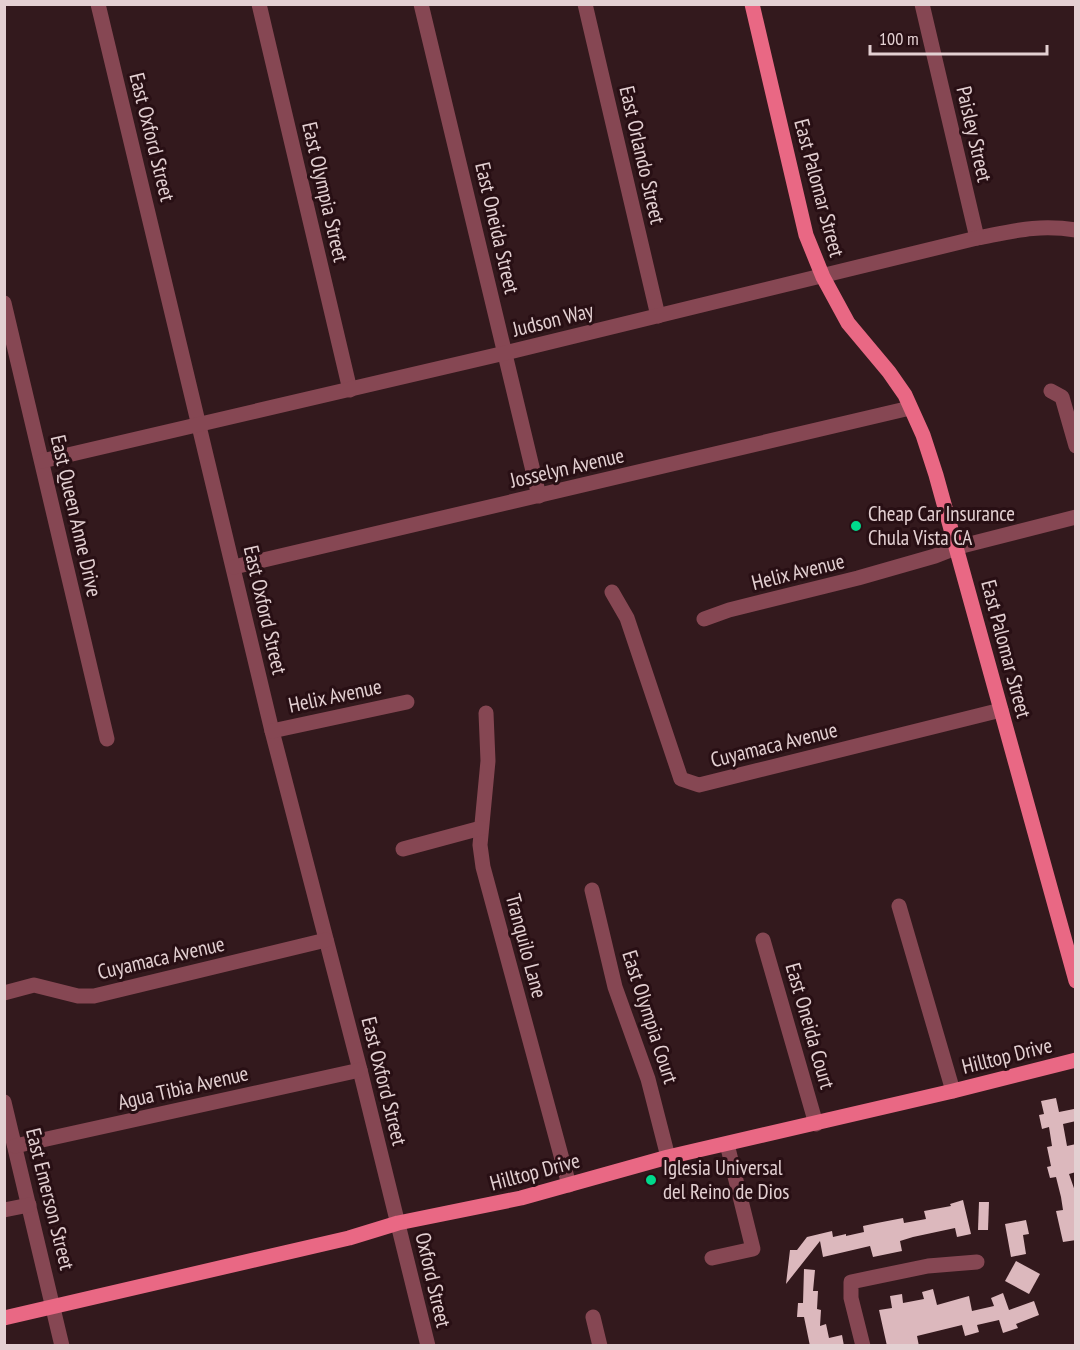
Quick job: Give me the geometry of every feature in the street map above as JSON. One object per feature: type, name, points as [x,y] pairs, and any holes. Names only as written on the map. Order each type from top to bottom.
[{"type":"main road","name":"East Palomar Street","points":[[752,4],[806,235],[823,277],[848,323],[905,395],[936,475],[1076,981]]},
{"type":"main road","name":"Hilltop Drive","points":[[4,1318],[349,1238],[398,1223],[479,1208],[668,1157],[816,1124],[1076,1060]]},
{"type":"street","name":"East Oxford Street","points":[[98,4],[272,731],[398,1223]]},
{"type":"street","name":"East Olympia Street","points":[[259,4],[350,390]]},
{"type":"street","name":"East Oneida Street","points":[[421,4],[539,496]]},
{"type":"street","name":"East Orlando Street","points":[[585,4],[658,316]]},
{"type":"street","name":"Paisley Street","points":[[922,4],[977,238]]},
{"type":"street","name":"Judson Way","points":[[42,461],[350,390],[977,238],[1043,227],[1076,230]]},
{"type":"street","name":"East Queen Anne Drive","points":[[4,303],[107,740]]},
{"type":"street","points":[[1051,391],[1062,397],[1076,446]]},
{"type":"street","name":"Josselyn Avenue","points":[[234,567],[910,408]]},
{"type":"street","name":"Helix Avenue","points":[[704,619],[729,610],[858,579],[957,548],[1076,517]]},
{"type":"street","name":"Cuyamaca Avenue","points":[[612,592],[627,618],[681,778],[690,783],[699,785],[1001,710]]},
{"type":"street","name":"Helix Avenue","points":[[272,731],[407,702]]},
{"type":"street","name":"Tranquilo Lane","points":[[486,713],[488,762],[480,844],[483,867],[569,1185]]},
{"type":"street","points":[[403,849],[481,828]]},
{"type":"street","name":"East Olympia Court","points":[[592,890],[615,987],[648,1079],[668,1157]]},
{"type":"street","points":[[899,906],[953,1091]]},
{"type":"street","name":"Cuyamaca Avenue","points":[[4,993],[34,985],[78,996],[94,996],[326,940]]},
{"type":"street","name":"East Oneida Court","points":[[763,940],[816,1124]]},
{"type":"street","name":"Agua Tibia Avenue","points":[[15,1146],[360,1070]]},
{"type":"street","name":"East Emerson Street","points":[[4,1102],[62,1346]]},
{"type":"street","points":[[712,1258],[753,1249],[727,1144]]},
{"type":"street","points":[[4,1210],[29,1205]]},
{"type":"street","name":"Oxford Street","points":[[398,1223],[428,1346]]},
{"type":"street","points":[[863,1346],[851,1298],[851,1282],[928,1266],[977,1262]]},
{"type":"street","points":[[593,1317],[600,1346]]},
{"type":"building","points":[[1056,1098],[1059,1112],[1074,1109],[1076,1118],[1076,1121],[1063,1124],[1067,1146],[1076,1144],[1076,1172],[1069,1174],[1076,1194],[1076,1240],[1063,1242],[1056,1211],[1063,1210],[1061,1197],[1056,1177],[1050,1178],[1047,1167],[1051,1166],[1047,1147],[1052,1146],[1049,1127],[1042,1129],[1039,1115],[1044,1114],[1041,1101]]},
{"type":"building","points":[[963,1200],[971,1234],[957,1237],[955,1228],[913,1237],[900,1241],[902,1251],[873,1257],[870,1246],[823,1257],[820,1241],[786,1284],[790,1250],[797,1250],[807,1237],[832,1231],[833,1237],[846,1234],[846,1236],[864,1232],[863,1226],[877,1223],[903,1218],[904,1223],[926,1219],[924,1211],[951,1206],[950,1204]]},
{"type":"building","points":[[979,1202],[989,1202],[988,1230],[978,1230]]},
{"type":"building","points":[[1026,1220],[1029,1234],[1023,1235],[1026,1254],[1011,1257],[1005,1224]]},
{"type":"building","points":[[1016,1261],[1040,1274],[1029,1294],[1005,1281]]},
{"type":"building","points":[[804,1269],[815,1270],[813,1291],[818,1291],[817,1309],[821,1310],[820,1326],[826,1324],[829,1338],[842,1335],[844,1346],[810,1346],[804,1317],[797,1317],[798,1303],[803,1303]]},
{"type":"building","points":[[933,1289],[937,1305],[969,1296],[972,1311],[994,1306],[991,1298],[1003,1293],[1009,1310],[1034,1301],[1039,1315],[1016,1324],[1018,1328],[1003,1333],[999,1320],[977,1325],[979,1332],[965,1336],[962,1325],[917,1336],[919,1346],[887,1346],[879,1310],[892,1308],[890,1296],[902,1294],[903,1303],[924,1299],[922,1292]]},
{"type":"place","name":"Cheap Car Insurance Chula Vista CA","points":[[856,526]]},
{"type":"place","name":"Iglesia Universal del Reino de Dios","points":[[651,1180]]}]
